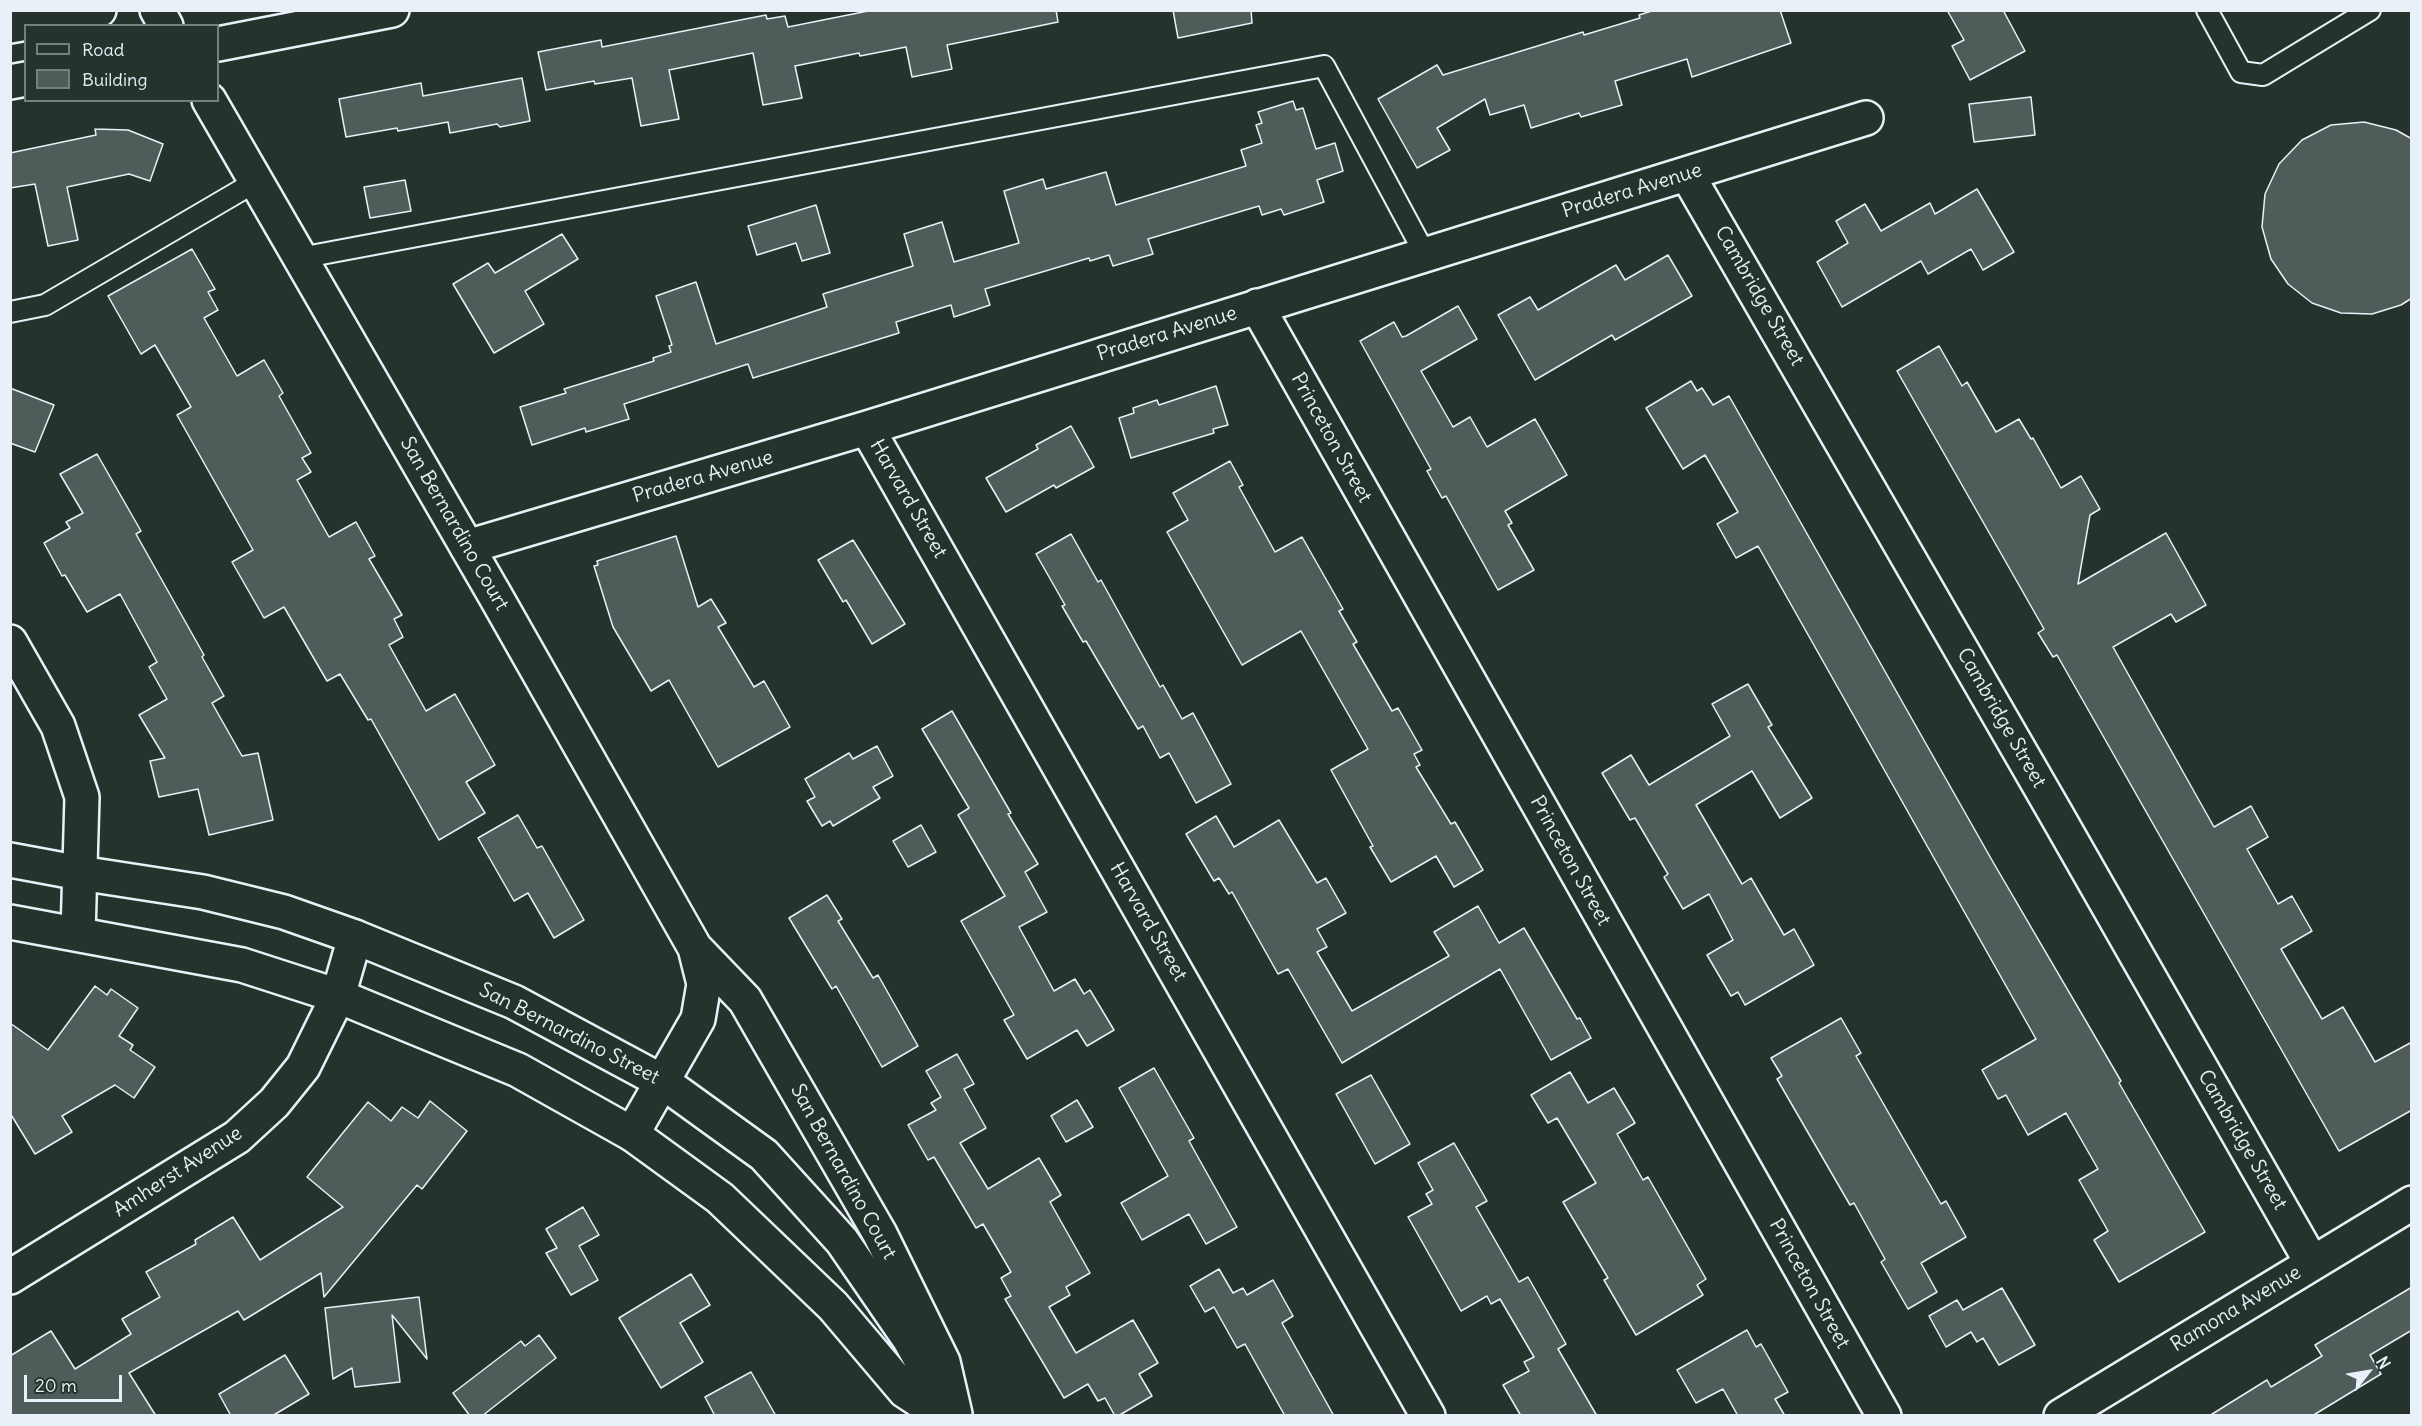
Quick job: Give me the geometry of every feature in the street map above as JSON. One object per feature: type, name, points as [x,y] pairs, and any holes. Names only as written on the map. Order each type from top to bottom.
[{"type":"street","points":[[10,26],[99,10]]},
{"type":"street","points":[[157,10],[164,24]]},
{"type":"street","points":[[219,44],[392,10]]},
{"type":"street","name":"San Bernardino Court","points":[[209,102],[467,547],[695,948],[745,1000],[880,1234],[943,1362],[953,1416]]},
{"type":"street","name":"Pradera Avenue","points":[[467,547],[867,428],[1866,118]]},
{"type":"street","name":"Cambridge Street","points":[[1687,174],[2033,773],[2312,1263]]},
{"type":"street","name":"Princeton Street","points":[[1257,306],[1884,1416]]},
{"type":"street","name":"Harvard Street","points":[[867,428],[1428,1416]]},
{"type":"street","points":[[10,642],[58,726],[82,796],[78,934]]},
{"type":"street","name":"San Bernardino Street","points":[[10,860],[203,892],[284,912],[355,937],[514,1002],[663,1082],[764,1155],[842,1241],[910,1340],[953,1416]]},
{"type":"street","points":[[10,922],[242,965],[338,996],[518,1070],[632,1134],[720,1198],[833,1306],[905,1390],[943,1416]]},
{"type":"street","name":"Amherst Avenue","points":[[10,1276],[237,1137],[274,1103],[303,1067],[338,996],[355,937]]},
{"type":"street","name":"San Bernardino Court","points":[[632,1134],[698,1019],[704,984],[695,948]]},
{"type":"street","name":"Ramona Avenue","points":[[2061,1416],[2412,1203]]},
{"type":"lane","points":[[2207,10],[2241,72],[2263,75],[2370,10]]},
{"type":"lane","points":[[300,258],[1324,66],[1425,254]]},
{"type":"lane","points":[[10,312],[45,305],[255,182]]},
{"type":"building","points":[[873,10],[1056,10],[1058,22],[947,45],[952,69],[912,77],[906,47],[860,56],[859,53],[795,66],[802,98],[763,105],[753,53],[669,70],[679,119],[641,126],[632,78],[595,84],[594,81],[546,90],[538,52],[601,40],[602,47],[766,15],[767,19],[785,16],[788,27]]},
{"type":"building","points":[[1173,10],[1251,10],[1252,23],[1178,38]]},
{"type":"building","points":[[1655,10],[1780,10],[1791,43],[1692,77],[1687,59],[1615,81],[1622,105],[1581,117],[1579,113],[1531,128],[1524,105],[1490,115],[1485,99],[1437,128],[1450,150],[1417,168],[1378,99],[1437,65],[1443,75],[1583,32],[1584,35],[1640,18],[1639,15]]},
{"type":"building","points":[[1947,10],[2003,10],[2025,51],[1970,80],[1952,46],[1964,40]]},
{"type":"building","points":[[522,78],[530,121],[500,127],[497,124],[450,133],[448,122],[346,137],[339,99],[421,83],[423,96]]},
{"type":"building","points":[[2031,97],[2035,135],[1974,142],[1969,104]]},
{"type":"building","points":[[1293,101],[1296,110],[1303,108],[1316,149],[1335,143],[1343,171],[1317,180],[1324,202],[1284,215],[1281,209],[1262,215],[1259,206],[1148,239],[1153,254],[1113,266],[1109,255],[1090,261],[1089,258],[985,289],[990,305],[954,317],[951,305],[896,322],[899,333],[753,378],[748,364],[624,404],[629,419],[586,432],[585,428],[532,445],[520,407],[566,393],[564,389],[654,361],[653,358],[671,352],[669,346],[672,345],[656,296],[696,282],[716,344],[827,307],[823,294],[913,266],[904,234],[942,222],[954,262],[1019,243],[1004,191],[1043,179],[1046,189],[1106,172],[1116,205],[1246,166],[1241,150],[1262,143],[1256,125],[1262,123],[1258,112]]},
{"type":"building","points":[[2364,122],[2396,130],[2412,139],[2412,298],[2401,305],[2372,314],[2341,313],[2312,303],[2288,284],[2271,259],[2262,227],[2265,194],[2279,164],[2302,140],[2331,125]]},
{"type":"building","points":[[95,129],[128,130],[163,144],[150,181],[129,174],[67,187],[78,240],[48,246],[35,184],[10,188],[10,153],[96,135]]},
{"type":"building","points":[[405,180],[411,211],[370,218],[364,187]]},
{"type":"building","points":[[1977,189],[2014,252],[1983,270],[1971,249],[1928,274],[1921,261],[1842,307],[1817,262],[1848,243],[1836,221],[1865,204],[1881,231],[1930,203],[1935,214]]},
{"type":"building","points":[[816,205],[830,253],[802,261],[796,243],[757,255],[748,226]]},
{"type":"building","points":[[562,234],[578,259],[525,291],[544,324],[494,353],[453,284],[488,263],[495,273]]},
{"type":"building","points":[[192,249],[215,289],[208,292],[218,310],[204,318],[237,376],[264,360],[283,393],[279,396],[311,453],[302,458],[311,472],[297,480],[329,537],[356,522],[375,556],[369,559],[402,615],[394,619],[403,637],[389,645],[426,711],[455,694],[495,765],[466,782],[485,813],[439,840],[371,719],[368,720],[340,674],[327,681],[284,607],[264,618],[232,562],[253,550],[177,415],[191,407],[155,345],[141,354],[108,296]]},
{"type":"building","points":[[1668,255],[1692,296],[1615,340],[1612,335],[1535,380],[1498,315],[1530,297],[1538,310],[1616,265],[1625,280]]},
{"type":"building","points":[[1458,306],[1477,339],[1421,371],[1453,427],[1470,417],[1487,447],[1535,419],[1567,475],[1505,511],[1512,523],[1508,525],[1534,570],[1498,590],[1446,496],[1442,498],[1427,471],[1431,469],[1360,341],[1394,322],[1402,337],[1406,336]]},
{"type":"building","points":[[1939,346],[1962,386],[1967,382],[1996,432],[2019,419],[2031,439],[2033,438],[2061,488],[2081,476],[2100,509],[2090,515],[2078,584],[2166,533],[2206,605],[2176,622],[2171,614],[2113,647],[2214,827],[2251,806],[2268,837],[2247,849],[2278,904],[2292,896],[2312,931],[2281,949],[2322,1019],[2343,1007],[2375,1062],[2412,1042],[2412,1110],[2339,1151],[2057,655],[2053,657],[2038,633],[2044,629],[1897,371]]},
{"type":"building","points":[[1691,381],[1697,391],[1702,388],[1713,405],[1729,396],[2205,1232],[2119,1282],[2094,1240],[2108,1231],[2079,1180],[2098,1169],[2066,1113],[2028,1135],[2006,1095],[1998,1099],[1982,1070],[2036,1039],[1758,546],[1736,558],[1717,524],[1738,512],[1705,455],[1683,469],[1646,408]]},
{"type":"building","points":[[1216,386],[1228,425],[1213,429],[1214,433],[1131,458],[1119,418],[1134,413],[1133,408],[1157,400],[1159,405]]},
{"type":"building","points":[[10,388],[54,405],[35,452],[10,443]]},
{"type":"building","points":[[1071,426],[1094,467],[1056,488],[1054,485],[1006,512],[986,478],[1038,449],[1036,445]]},
{"type":"building","points":[[97,454],[141,531],[136,534],[204,655],[202,657],[224,696],[212,703],[242,756],[258,753],[273,820],[209,835],[198,789],[159,797],[150,761],[165,758],[139,715],[167,699],[149,667],[157,662],[120,594],[87,612],[65,575],[62,576],[44,543],[70,528],[66,522],[83,513],[60,474]]},
{"type":"building","points":[[1230,461],[1243,485],[1239,487],[1275,552],[1302,537],[1343,609],[1339,611],[1357,642],[1353,644],[1392,711],[1398,708],[1422,750],[1414,754],[1420,765],[1416,767],[1451,824],[1455,822],[1483,870],[1454,887],[1436,856],[1391,882],[1370,847],[1373,846],[1331,770],[1368,749],[1301,631],[1242,665],[1167,532],[1188,520],[1173,493]]},
{"type":"building","points":[[1071,534],[1098,582],[1101,580],[1160,687],[1163,685],[1182,719],[1193,713],[1231,784],[1196,803],[1169,753],[1160,758],[1143,726],[1138,729],[1086,641],[1083,642],[1062,606],[1065,605],[1036,554]]},
{"type":"building","points":[[676,536],[698,607],[711,599],[726,623],[718,627],[754,687],[764,681],[790,727],[718,767],[669,680],[651,691],[613,627],[594,566],[598,565],[597,561]]},
{"type":"building","points":[[853,540],[905,624],[872,644],[846,600],[843,602],[818,560]]},
{"type":"building","points":[[1748,684],[1772,725],[1768,727],[1812,798],[1780,818],[1752,771],[1696,805],[1742,884],[1751,878],[1784,935],[1794,929],[1814,965],[1745,1005],[1738,992],[1731,996],[1707,955],[1733,940],[1709,894],[1683,909],[1664,877],[1668,874],[1635,818],[1630,820],[1602,773],[1631,755],[1649,785],[1730,736],[1712,704]]},
{"type":"building","points":[[952,711],[1038,864],[1025,872],[1047,912],[1019,927],[1054,991],[1075,979],[1084,994],[1090,990],[1114,1030],[1087,1046],[1077,1030],[1027,1059],[1004,1020],[1014,1015],[961,921],[1005,896],[958,815],[969,808],[922,729]]},
{"type":"building","points":[[877,746],[893,776],[873,787],[880,798],[833,826],[830,821],[822,826],[807,801],[815,797],[805,779],[849,753],[853,759]]},
{"type":"building","points":[[518,815],[537,848],[542,846],[584,920],[554,938],[528,893],[514,901],[478,838]]},
{"type":"building","points":[[1216,816],[1234,847],[1279,820],[1317,883],[1326,878],[1346,913],[1317,929],[1327,947],[1317,952],[1352,1011],[1449,956],[1434,932],[1478,906],[1499,943],[1524,928],[1577,1019],[1580,1018],[1591,1038],[1551,1060],[1500,969],[1342,1063],[1288,969],[1278,974],[1232,892],[1229,894],[1219,878],[1214,881],[1186,834]]},
{"type":"building","points":[[921,825],[936,852],[908,867],[893,841]]},
{"type":"building","points":[[827,895],[842,919],[838,921],[873,978],[878,975],[918,1046],[882,1067],[836,986],[832,989],[789,918]]},
{"type":"building","points":[[95,986],[107,995],[111,989],[138,1008],[119,1036],[133,1045],[130,1050],[155,1067],[134,1098],[115,1085],[62,1116],[72,1132],[35,1154],[10,1113],[10,1023],[48,1050]]},
{"type":"building","points":[[1841,1018],[1861,1053],[1856,1056],[1941,1204],[1946,1201],[1966,1237],[1921,1263],[1937,1292],[1908,1309],[1881,1262],[1885,1259],[1854,1203],[1850,1205],[1777,1079],[1782,1076],[1771,1058]]},
{"type":"building","points":[[957,1054],[974,1084],[964,1089],[986,1128],[960,1143],[988,1189],[1039,1158],[1061,1195],[1050,1202],[1090,1273],[1066,1287],[1070,1295],[1049,1307],[1076,1353],[1133,1320],[1158,1363],[1139,1374],[1152,1396],[1118,1416],[1115,1416],[1105,1398],[1098,1401],[1088,1384],[1064,1398],[1005,1299],[1011,1296],[1001,1278],[1011,1272],[983,1224],[976,1228],[934,1157],[928,1160],[908,1125],[936,1110],[931,1103],[941,1097],[926,1071]]},
{"type":"building","points":[[1154,1068],[1194,1138],[1189,1141],[1237,1227],[1206,1244],[1189,1214],[1142,1240],[1121,1203],[1168,1176],[1119,1088]]},
{"type":"building","points":[[1570,1072],[1588,1103],[1614,1088],[1635,1123],[1617,1134],[1643,1180],[1648,1177],[1706,1279],[1697,1285],[1703,1295],[1636,1335],[1604,1280],[1608,1278],[1563,1202],[1596,1183],[1557,1118],[1548,1123],[1531,1095]]},
{"type":"building","points":[[1371,1075],[1410,1144],[1375,1164],[1336,1094]]},
{"type":"building","points":[[1077,1100],[1093,1127],[1066,1142],[1051,1116]]},
{"type":"building","points":[[430,1101],[467,1131],[422,1189],[417,1185],[324,1297],[321,1273],[244,1320],[238,1311],[129,1373],[156,1416],[10,1416],[10,1356],[51,1331],[75,1369],[131,1334],[122,1319],[160,1297],[146,1272],[196,1244],[195,1240],[233,1217],[260,1260],[343,1207],[307,1177],[368,1102],[391,1121],[402,1107],[418,1118]]},
{"type":"building","points":[[1454,1143],[1487,1201],[1476,1207],[1519,1282],[1528,1277],[1566,1344],[1558,1349],[1597,1416],[1521,1416],[1503,1385],[1529,1371],[1524,1362],[1534,1357],[1500,1299],[1491,1304],[1487,1296],[1461,1311],[1408,1217],[1432,1204],[1426,1194],[1433,1190],[1418,1163]]},
{"type":"building","points":[[583,1207],[599,1235],[579,1246],[598,1280],[571,1295],[546,1253],[557,1248],[546,1229]]},
{"type":"building","points":[[1219,1269],[1233,1293],[1243,1288],[1247,1295],[1273,1280],[1293,1316],[1282,1323],[1334,1416],[1285,1416],[1245,1344],[1237,1348],[1214,1307],[1205,1312],[1190,1286]]},
{"type":"building","points":[[691,1274],[710,1305],[680,1323],[703,1362],[661,1388],[619,1318]]},
{"type":"building","points":[[2412,1287],[2412,1330],[2370,1355],[2381,1374],[2312,1416],[2209,1416],[2267,1380],[2271,1387],[2322,1356],[2315,1345]]},
{"type":"building","points":[[2002,1288],[2035,1345],[1999,1365],[1983,1338],[1977,1342],[1971,1332],[1946,1347],[1929,1316],[1957,1300],[1963,1310]]},
{"type":"building","points":[[419,1297],[427,1359],[392,1315],[400,1382],[355,1387],[352,1368],[333,1379],[325,1308]]},
{"type":"building","points":[[1747,1330],[1756,1347],[1761,1344],[1788,1392],[1775,1399],[1785,1416],[1738,1416],[1723,1389],[1696,1403],[1677,1370]]},
{"type":"building","points":[[539,1335],[556,1358],[482,1416],[470,1416],[453,1393],[521,1341],[525,1346]]},
{"type":"building","points":[[285,1355],[309,1394],[272,1416],[231,1416],[219,1394]]},
{"type":"building","points":[[751,1372],[776,1416],[715,1416],[705,1397]]}]
